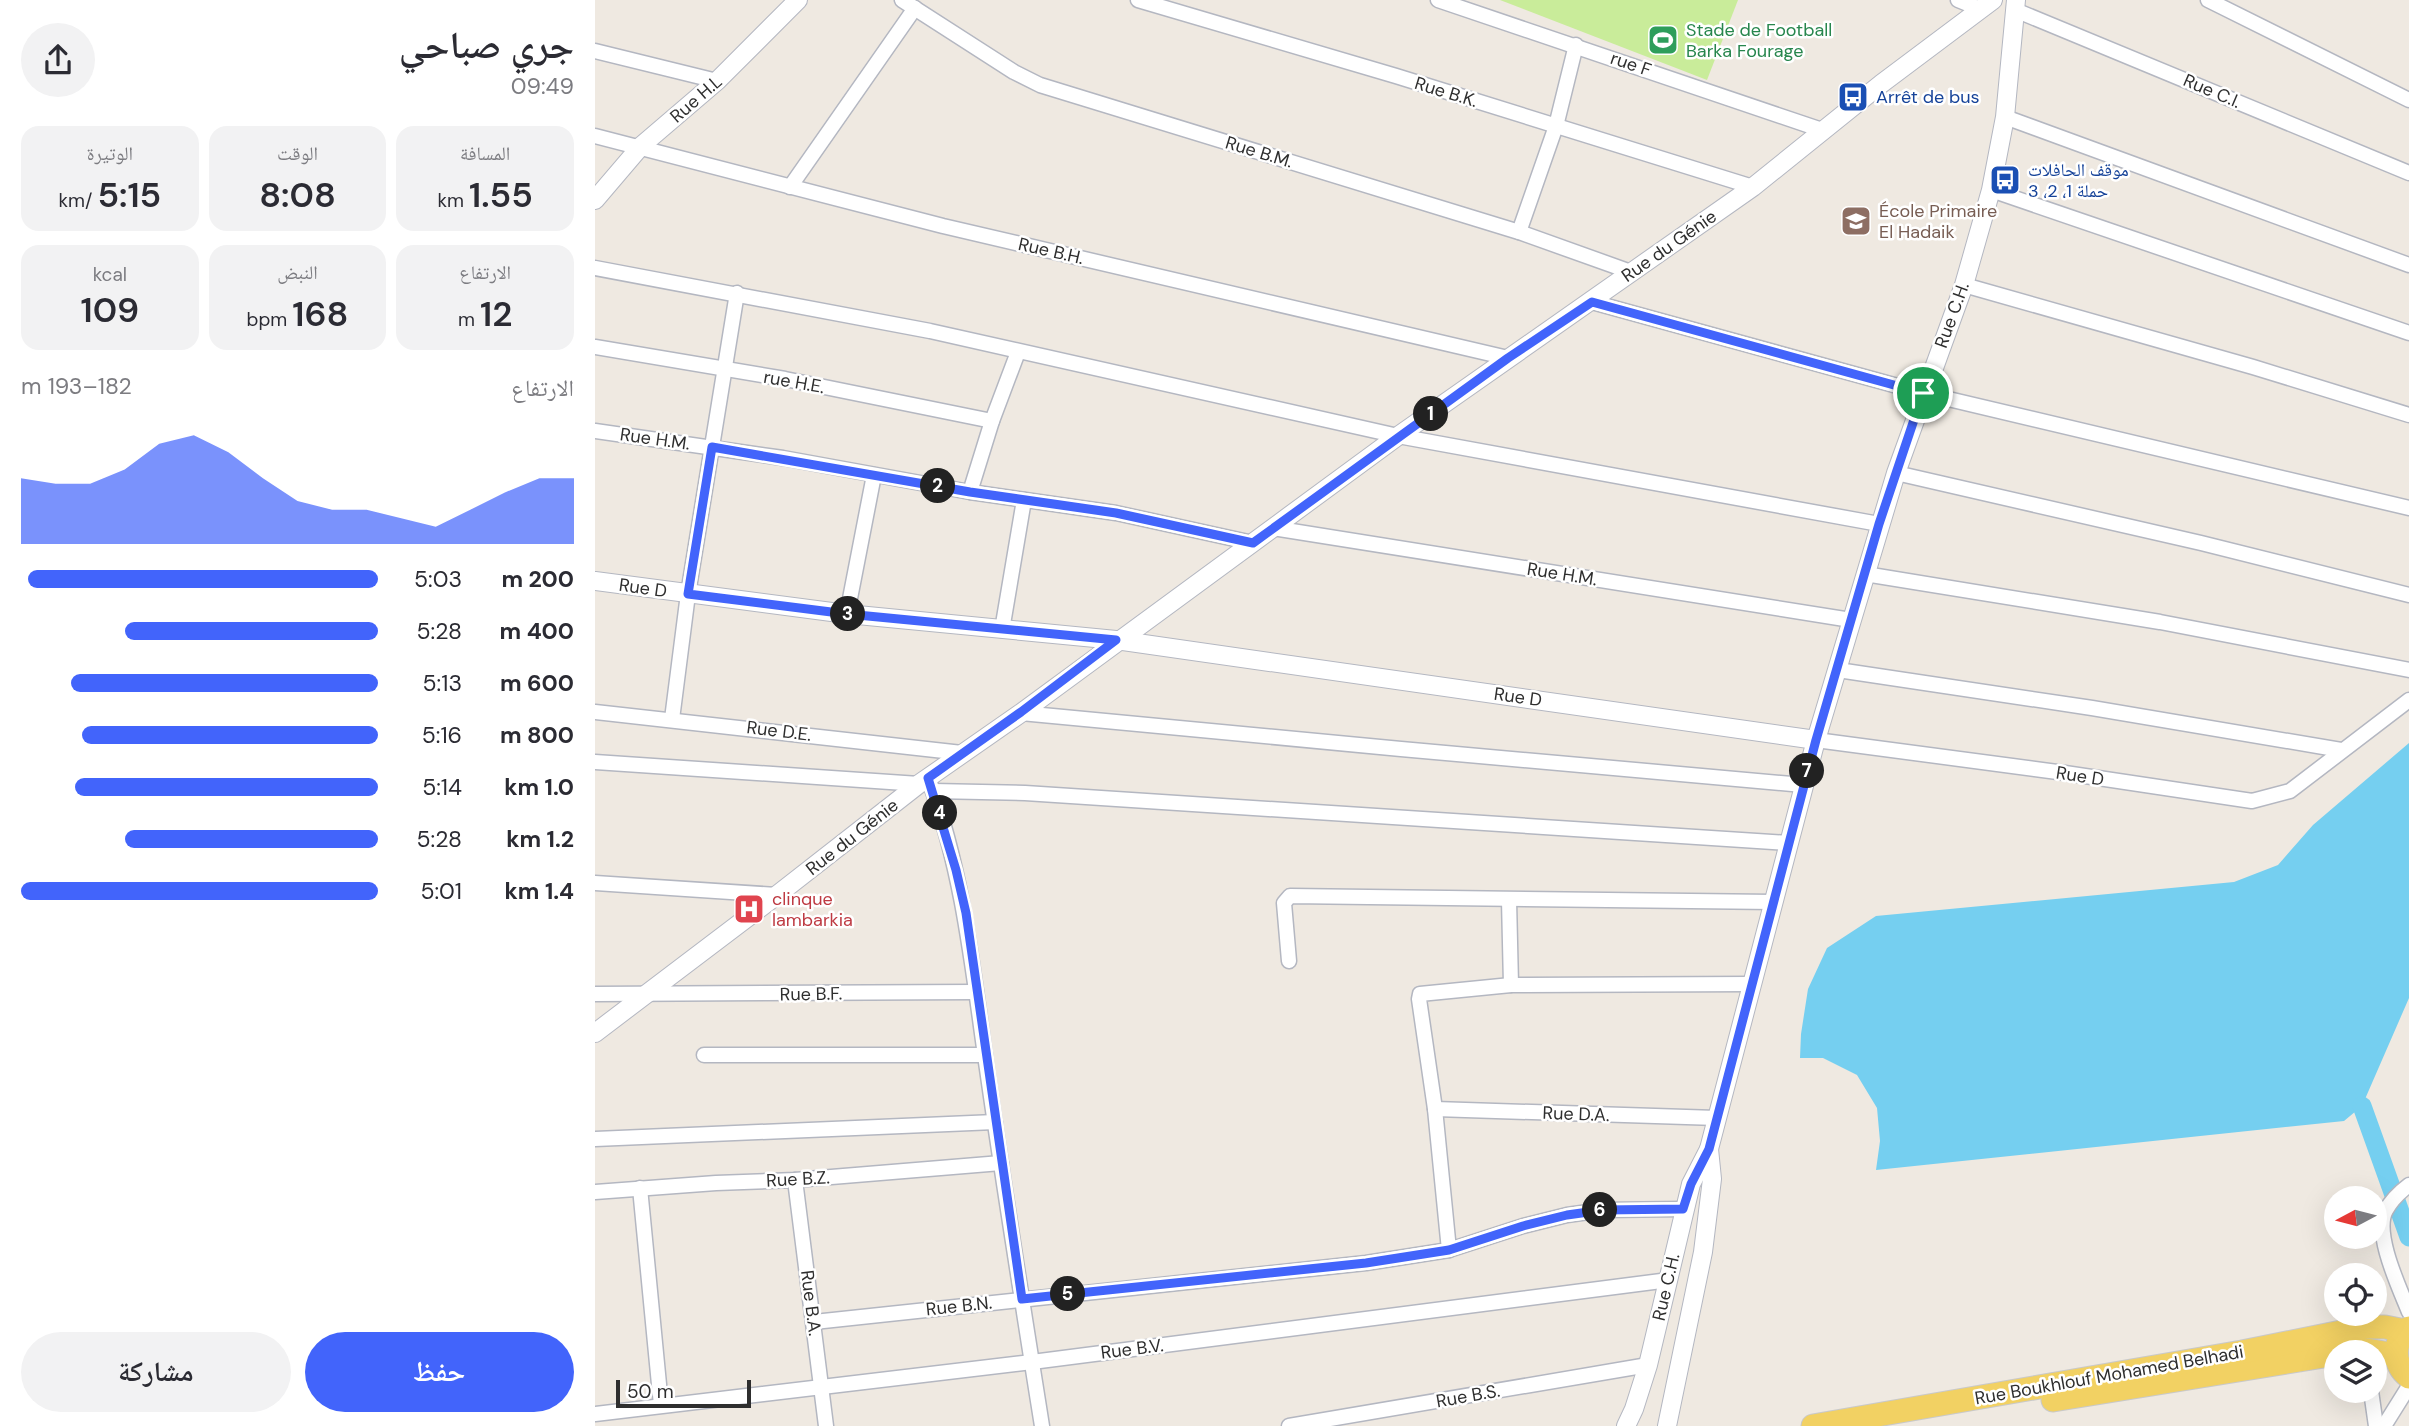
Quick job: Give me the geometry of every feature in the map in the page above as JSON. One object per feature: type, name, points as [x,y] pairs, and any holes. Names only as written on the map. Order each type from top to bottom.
[{"type":"main road","points":[[2408,1324],[2397,1342],[2396,1355],[2399,1365],[2409,1377]]},
{"type":"main road","name":"Rue Boukhlouf Mohamed Belhadi","points":[[1813,1426],[2242,1352],[2366,1327],[2408,1324]]},
{"type":"main road","points":[[2387,1354],[2396,1355]]},
{"type":"main road","name":"Rue Boukhlouf Mohamed Belhadi","points":[[1898,1426],[2324,1356]]},
{"type":"street","name":"Rue H.L","points":[[595,200],[641,146],[717,81],[798,0]]},
{"type":"street","name":"Rue B.K.","points":[[1138,0],[1753,187]]},
{"type":"street","name":"rue F","points":[[1438,0],[1822,130]]},
{"type":"street","points":[[1958,0],[1987,4]]},
{"type":"street","points":[[2208,0],[2409,100]]},
{"type":"street","points":[[790,187],[909,4]]},
{"type":"street","name":"Rue B.M.","points":[[909,4],[1014,72],[1040,85],[1519,232],[1631,272]]},
{"type":"street","name":"Rue du Génie","points":[[595,1033],[927,785],[962,753],[1116,640],[1398,436],[1753,187],[1822,130],[1987,4]]},
{"type":"street","name":"Rue C.H.","points":[[1626,1426],[1648,1365],[1683,1209],[1691,1184],[1709,1149],[1803,785],[1879,524],[1923,393],[1964,285],[1991,190],[2005,117],[2016,5]]},
{"type":"street","name":"Rue C.I.","points":[[2016,5],[2409,173]]},
{"type":"street","points":[[1519,232],[1556,126],[1576,45]]},
{"type":"street","points":[[595,51],[717,81]]},
{"type":"street","points":[[2005,117],[2409,265]]},
{"type":"street","name":"Rue B.H.","points":[[595,136],[943,226],[1508,358]]},
{"type":"street","points":[[1991,190],[2409,332]]},
{"type":"street","points":[[595,268],[930,331],[1398,436],[1879,524]]},
{"type":"street","points":[[1964,285],[2409,415]]},
{"type":"street","points":[[672,719],[688,594],[737,293]]},
{"type":"street","points":[[1592,302],[1923,393],[2409,508]]},
{"type":"street","name":"rue H.E.","points":[[595,347],[825,387],[992,421]]},
{"type":"street","points":[[970,492],[992,421],[1018,352]]},
{"type":"street","name":"Rue H.M.","points":[[595,431],[712,447],[970,492],[1116,513],[1253,543]]},
{"type":"street","points":[[1896,473],[2201,543],[2409,595]]},
{"type":"street","points":[[847,614],[874,475]]},
{"type":"street","points":[[1002,630],[1024,500]]},
{"type":"street","name":"Rue H.M.","points":[[1273,528],[1851,620]]},
{"type":"street","points":[[1865,574],[2160,622],[2409,670]]},
{"type":"street","name":"Rue D","points":[[595,581],[847,614],[1116,640],[2252,801],[2290,791],[2409,700]]},
{"type":"street","points":[[1837,670],[2092,708],[2341,750]]},
{"type":"street","name":"Rue D.E.","points":[[595,712],[962,753]]},
{"type":"street","points":[[1021,712],[1803,785]]},
{"type":"street","points":[[595,762],[1788,843]]},
{"type":"street","points":[[927,785],[956,870],[966,913],[1042,1426]]},
{"type":"street","points":[[595,883],[777,895]]},
{"type":"street","points":[[1289,961],[1285,903],[1290,896],[1774,902]]},
{"type":"street","points":[[1509,900],[1511,985]]},
{"type":"street","points":[[1449,1250],[1420,994],[1511,985],[1752,984]]},
{"type":"street","name":"Rue B.F.","points":[[595,994],[976,992]]},
{"type":"street","points":[[704,1055],[985,1055]]},
{"type":"street","name":"Rue D.A.","points":[[1435,1109],[1717,1118]]},
{"type":"street","points":[[595,1139],[995,1122]]},
{"type":"street","name":"Rue C.H.","points":[[1667,1426],[1703,1252],[1711,1180],[1709,1149]]},
{"type":"street","name":"Rue B.Z.","points":[[595,1192],[795,1180],[1001,1163]]},
{"type":"street","name":"Rue B.A.","points":[[795,1180],[826,1426]]},
{"type":"street","points":[[2408,1324],[2385,1242],[2383,1221],[2386,1210],[2409,1185]]},
{"type":"street","points":[[641,1188],[661,1405]]},
{"type":"street","name":"Rue B.N.","points":[[814,1322],[1366,1263],[1449,1250],[1567,1215],[1603,1210],[1683,1209]]},
{"type":"street","name":"Rue B.V.","points":[[602,1417],[661,1405],[1032,1362],[1669,1280]]},
{"type":"street","name":"Rue B.S.","points":[[1289,1426],[1648,1365]]},
{"type":"street","points":[[2383,1426],[2409,1386]]},
{"type":"street","points":[[2373,1403],[2376,1426]]},
{"type":"green space","name":"Stade de Football Barka Fourage","points":[[1500,0],[1738,0],[1707,80]]},
{"type":"water","points":[[2409,743],[2409,998],[2362,1106],[2344,1121],[1876,1170],[1880,1141],[1877,1108],[1857,1075],[1823,1058],[1800,1058],[1808,989],[1827,948],[1876,916],[2234,882],[2278,865],[2313,825]]},
{"type":"waterway","points":[[2362,1106],[2409,1237]]},
{"type":"place","name":"Stade de Football Barka Fourage","points":[[1663,40]]},
{"type":"place","name":"Arrêt de bus","points":[[1853,97]]},
{"type":"place","name":"موقف الحافلات حملة 1، 2، 3","points":[[2005,180]]},
{"type":"place","name":"École Primaire El Hadaik","points":[[1856,221]]},
{"type":"place","name":"clinque lambarkia","points":[[749,909]]},
{"type":"route","points":[[1592,302],[1923,393],[1879,524],[1803,785],[1709,1149],[1691,1184],[1683,1209],[1603,1210],[1567,1215],[1449,1250],[1366,1263],[1022,1299],[966,913],[928,778],[1116,640],[847,614],[688,594],[712,447],[970,492],[1116,513],[1253,543],[1398,436],[1592,302]]}]
